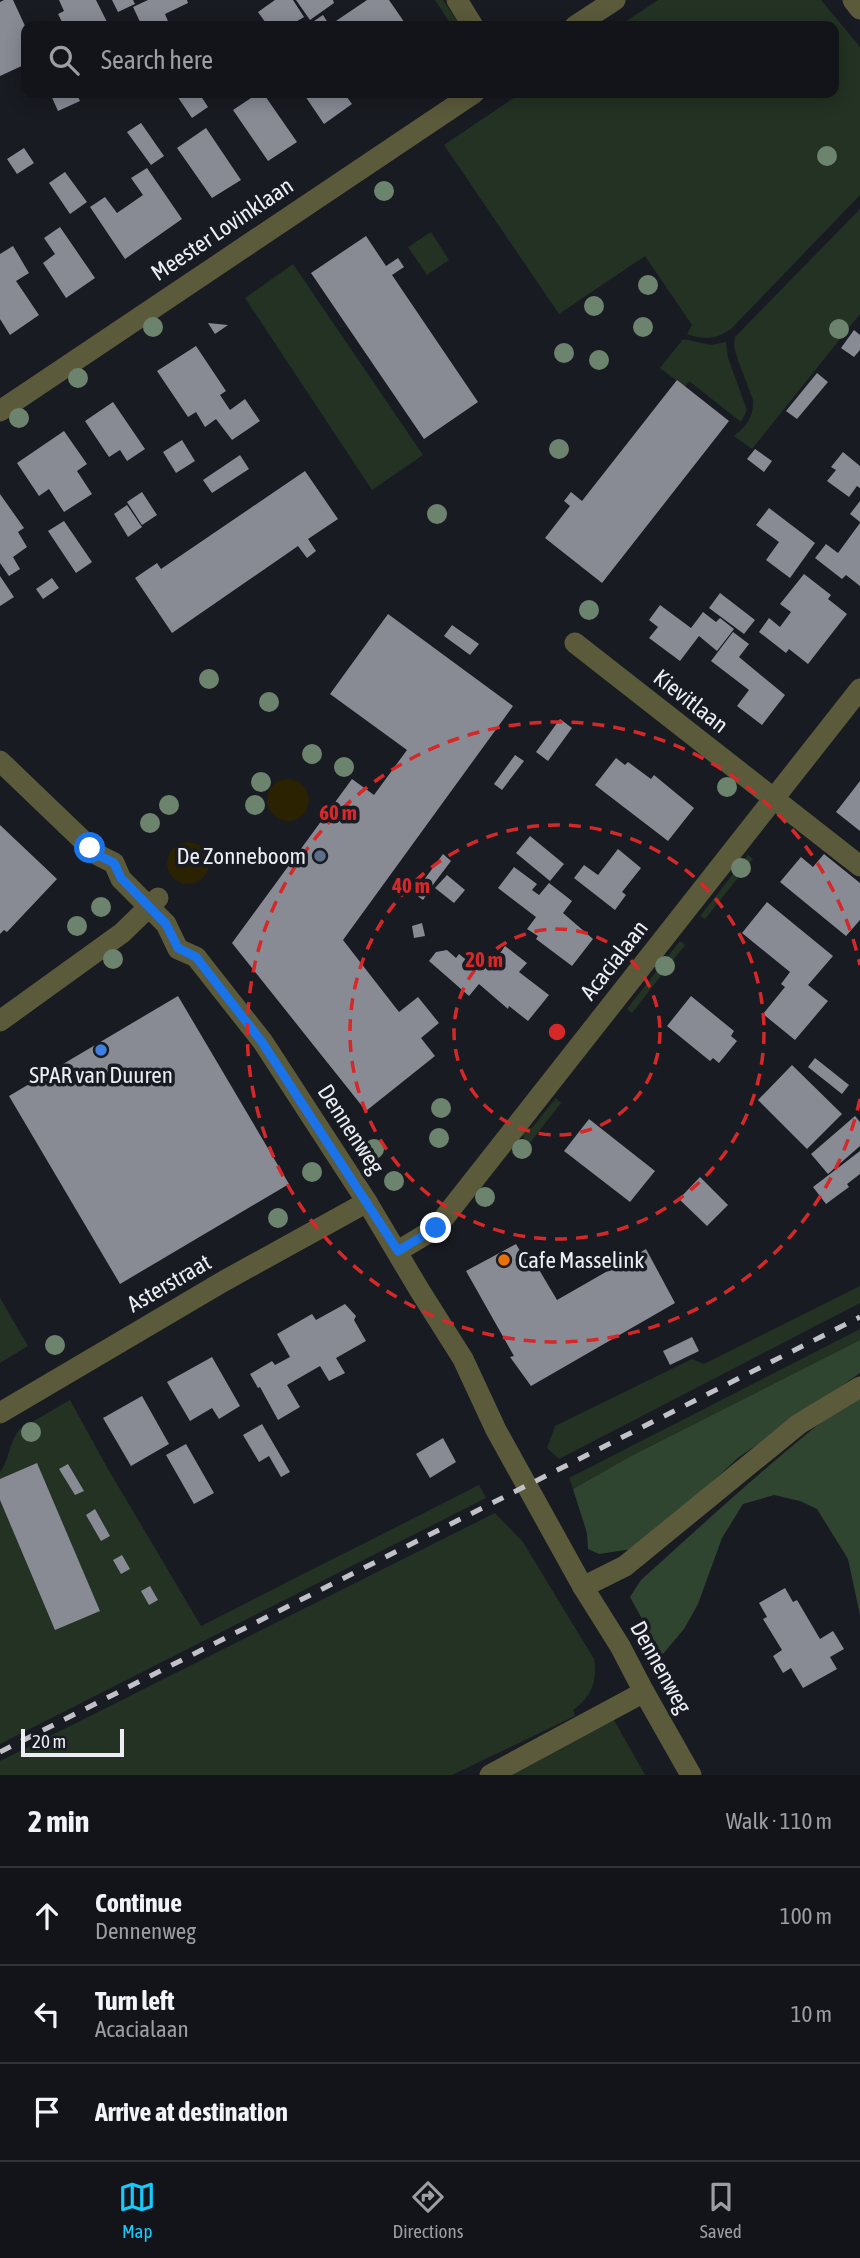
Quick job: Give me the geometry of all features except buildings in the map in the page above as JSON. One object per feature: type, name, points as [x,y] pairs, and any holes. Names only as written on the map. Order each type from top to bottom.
[{"type":"street","points":[[457,0],[470,21]]},
{"type":"street","points":[[583,21],[615,0]]},
{"type":"street","points":[[853,0],[860,9]]},
{"type":"street","name":"Meester Lovinklaan","points":[[0,411],[467,98]]},
{"type":"street","name":"Kievitlaan","points":[[575,643],[860,866]]},
{"type":"street","name":"Acacialaan","points":[[398,1251],[436,1228],[860,689]]},
{"type":"street","name":"Dennenweg","points":[[0,761],[98,855],[114,863],[121,878],[154,902],[178,948],[196,957],[262,1042],[367,1202],[463,1359],[496,1430],[691,1775]]},
{"type":"street","points":[[0,1021],[122,933],[154,902]]},
{"type":"street","name":"Asterstraat","points":[[0,1413],[224,1281],[367,1202]]},
{"type":"street","points":[[583,1587],[625,1566],[799,1424],[860,1387]]},
{"type":"street","points":[[490,1775],[644,1692]]},
{"type":"green space","points":[[435,0],[443,0],[457,21],[449,21]]},
{"type":"green space","points":[[658,0],[821,0],[838,21],[626,21]]},
{"type":"green space","points":[[839,22],[860,47],[860,195],[732,328],[710,338],[687,334],[692,325],[645,256],[559,314],[444,145],[514,98],[839,98]]},
{"type":"green space","points":[[860,209],[860,314],[752,449],[734,436],[748,421],[753,406],[734,346],[735,337]]},
{"type":"green space","points":[[431,232],[449,260],[427,275],[408,247]]},
{"type":"green space","points":[[293,264],[423,455],[372,490],[245,298]]},
{"type":"green space","points":[[683,339],[711,345],[726,342],[728,358],[747,410],[741,422],[689,381],[685,387],[660,368]]},
{"type":"green space","points":[[748,855],[753,859],[705,919],[700,916]]},
{"type":"green space","points":[[680,941],[685,945],[632,1013],[627,1009]]},
{"type":"green space","points":[[556,1098],[561,1103],[518,1158],[513,1153],[524,1140],[523,1134],[528,1128],[532,1128]]},
{"type":"green space","points":[[860,1286],[860,1303],[559,1459],[547,1448],[555,1426],[692,1359],[704,1364]]},
{"type":"green space","points":[[0,1298],[28,1346],[0,1363]]},
{"type":"green space","points":[[860,1329],[860,1340],[631,1456],[573,1489],[569,1478]]},
{"type":"green space","points":[[860,1340],[860,1373],[739,1457],[666,1524],[632,1549],[599,1554],[588,1549],[587,1533],[573,1489],[631,1456]]},
{"type":"green space","points":[[860,1392],[860,1615],[848,1559],[817,1509],[800,1501],[774,1495],[743,1504],[722,1538],[698,1604],[684,1629],[662,1655],[630,1597],[641,1580],[776,1460]]},
{"type":"green space","points":[[70,1400],[201,1626],[479,1485],[486,1498],[0,1744],[0,1472],[20,1429]]},
{"type":"green space","points":[[495,1513],[523,1542],[594,1659],[592,1688],[573,1710],[575,1716],[452,1775],[0,1775],[0,1761]]},
{"type":"green space","points":[[614,1720],[645,1775],[508,1775]]},
{"type":"sand","points":[[288,779],[303,785],[309,800],[303,815],[288,821],[273,815],[267,800],[273,785]]},
{"type":"sand","points":[[188,842],[203,848],[209,863],[203,878],[188,884],[173,878],[167,863],[173,848]]},
{"type":"railway","points":[[0,1752],[860,1317]]},
{"type":"place","name":"De Zonneboom","points":[[320,856]]},
{"type":"place","name":"SPAR van Duuren","points":[[101,1050]]},
{"type":"place","name":"Cafe Masselink","points":[[504,1260]]},
{"type":"route","points":[[90,848],[114,863],[121,878],[166,924],[178,948],[196,957],[262,1042],[398,1251],[436,1228]]}]
